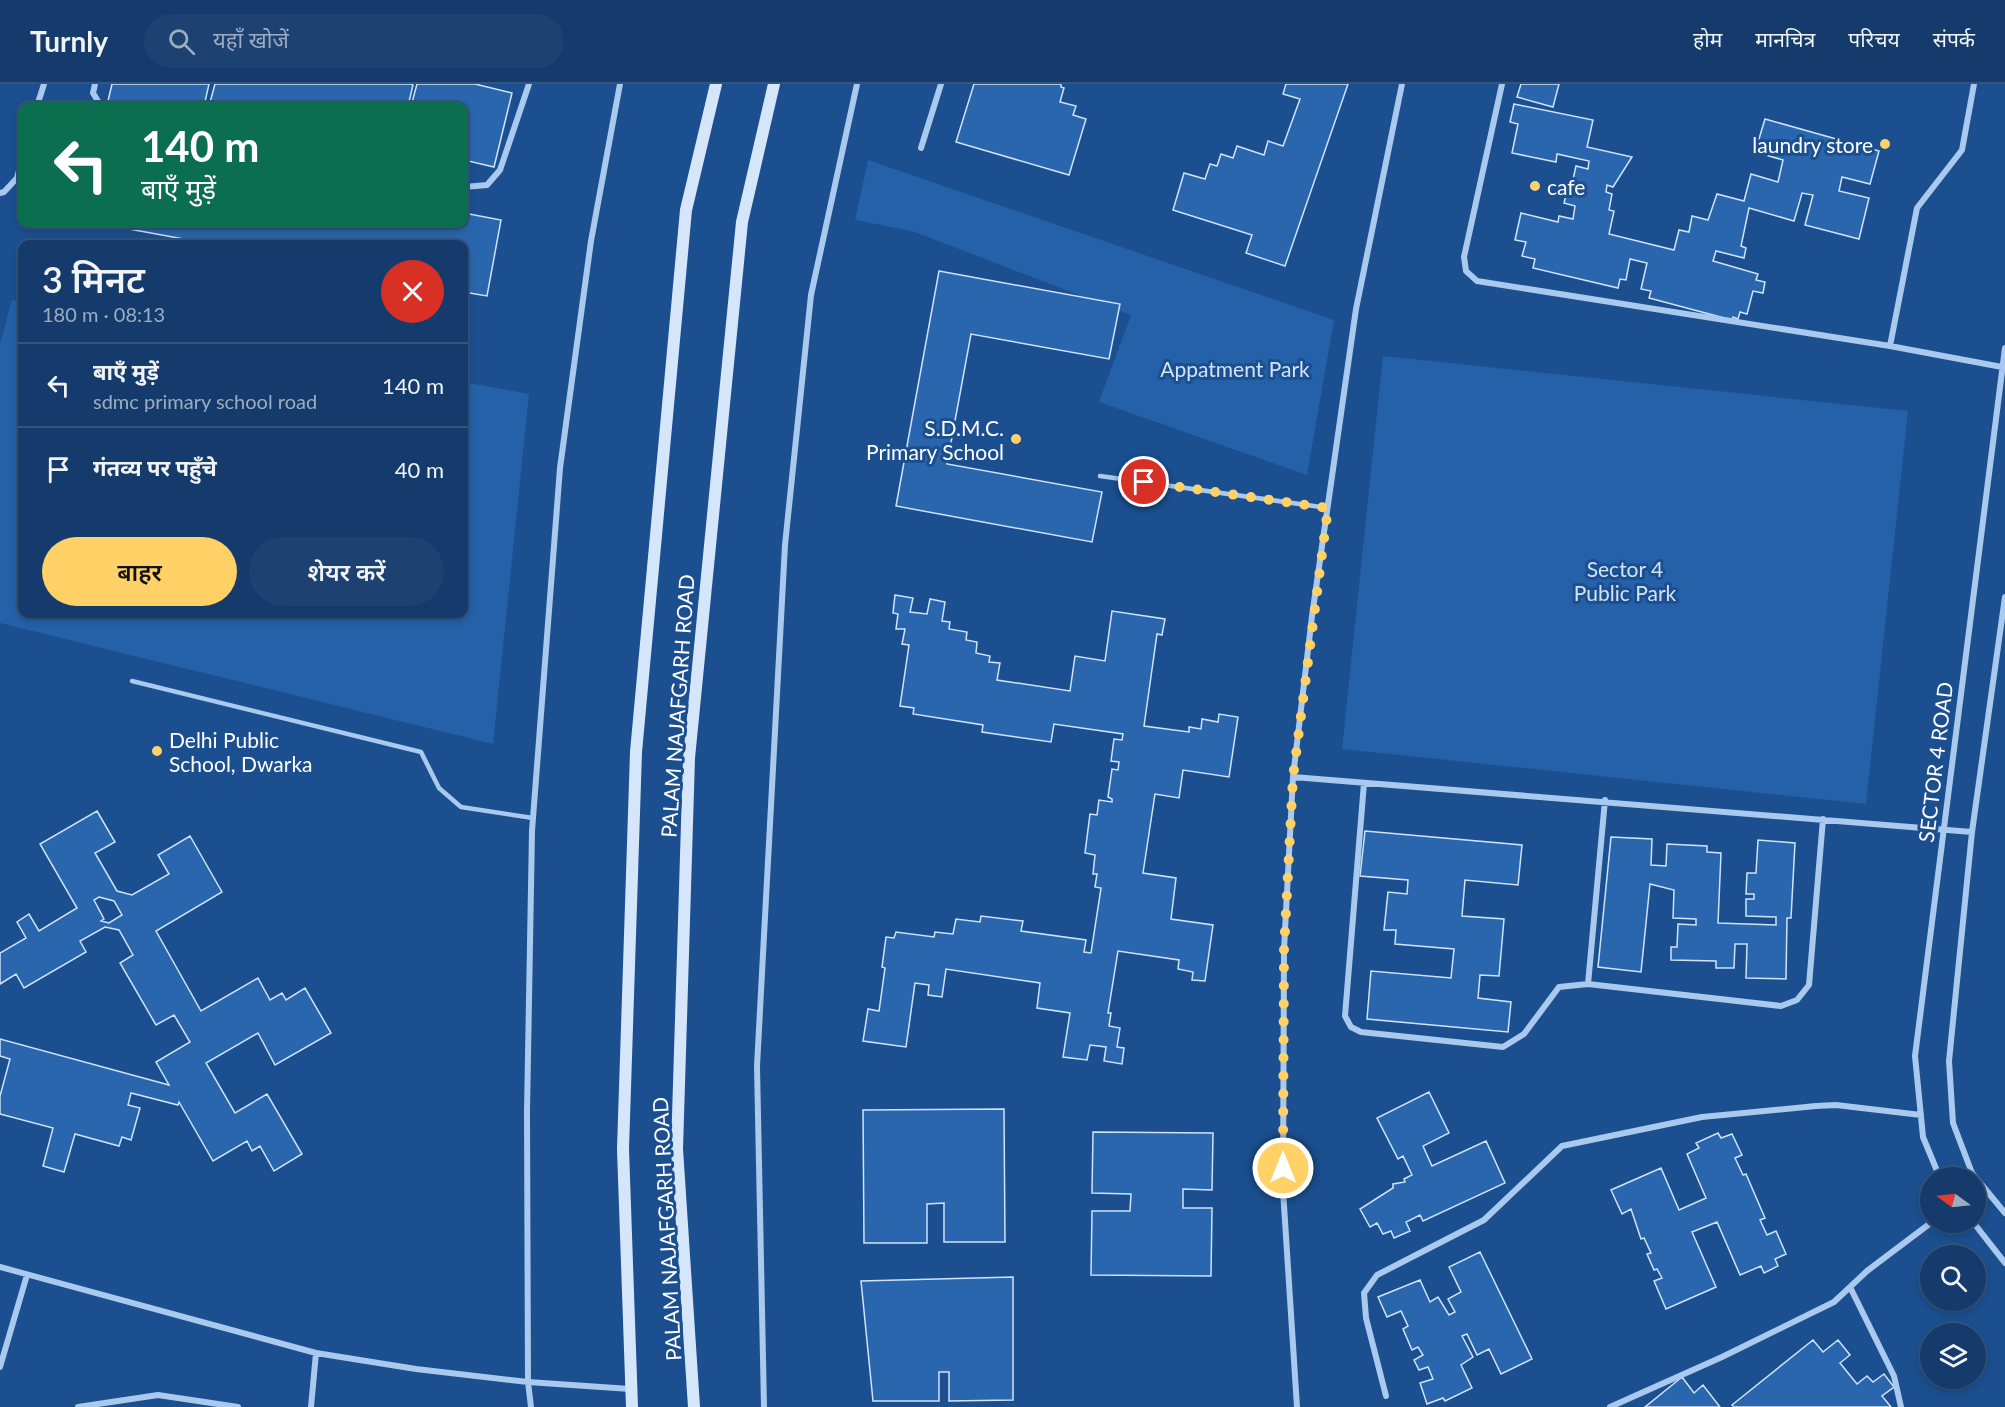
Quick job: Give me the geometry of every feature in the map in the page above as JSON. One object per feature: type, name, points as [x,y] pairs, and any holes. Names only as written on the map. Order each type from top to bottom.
[{"type":"main road","name":"PALAM NAJAFGARH ROAD","points":[[632,1407],[623,1149],[636,753],[686,210],[716,84]]},
{"type":"main road","name":"PALAM NAJAFGARH ROAD","points":[[694,1407],[677,1149],[688,758],[742,222],[774,84]]},
{"type":"street","points":[[39,102],[44,84]]},
{"type":"street","points":[[95,84],[93,93],[99,102]]},
{"type":"street","points":[[468,187],[487,185],[500,170],[529,84]]},
{"type":"street","points":[[531,1407],[528,1382],[526,1112],[533,818],[560,468],[591,241],[620,84]]},
{"type":"street","points":[[764,1407],[757,1066],[785,545],[811,295],[857,84]]},
{"type":"street","points":[[921,148],[941,84]]},
{"type":"street","points":[[1297,1407],[1283,1190],[1284,950],[1293,777],[1356,309],[1402,84]]},
{"type":"street","points":[[1502,84],[1464,257],[1466,272],[1477,281],[1890,346],[2002,368]]},
{"type":"street","points":[[1890,346],[1917,208],[1962,150],[1974,84]]},
{"type":"street","points":[[0,193],[4,192],[18,173]]},
{"type":"street","name":"SECTOR 4 ROAD","points":[[1935,1167],[1923,1137],[1915,1056],[1942,829],[2005,348]]},
{"type":"street","points":[[2005,597],[1972,832],[1949,1061],[1953,1123],[1972,1173],[2005,1213]]},
{"type":"street","points":[[1293,777],[1605,800],[1972,832]]},
{"type":"street","points":[[1364,783],[1345,1016],[1351,1028],[1361,1032],[1503,1047],[1524,1034],[1559,987],[1588,984],[1781,1005],[1797,1000],[1809,985],[1823,819]]},
{"type":"street","points":[[1588,984],[1605,800]]},
{"type":"street","points":[[1386,1396],[1366,1318],[1364,1293],[1377,1275],[1484,1220],[1562,1146],[1701,1117],[1826,1106],[1921,1115]]},
{"type":"street","points":[[1610,1407],[1722,1357],[1834,1302],[1867,1271],[1920,1231]]},
{"type":"street","points":[[1982,1233],[2005,1263]]},
{"type":"street","points":[[0,1268],[316,1353],[416,1369],[528,1382],[630,1389]]},
{"type":"street","points":[[0,1366],[27,1275]]},
{"type":"street","points":[[1850,1287],[1894,1376],[1901,1407]]},
{"type":"street","points":[[310,1407],[316,1353]]},
{"type":"street","points":[[78,1407],[158,1395],[238,1407]]},
{"type":"lane","points":[[1100,476],[1328,508]]},
{"type":"lane","points":[[132,681],[421,752],[439,788],[461,807],[533,818]]},
{"type":"green space","name":"Appatment Park","points":[[868,160],[1334,320],[1307,475],[1099,402],[1131,315],[912,231],[855,220]]},
{"type":"green space","points":[[12,300],[18,301],[18,618],[468,618],[468,383],[529,394],[493,744],[0,623],[0,344]]},
{"type":"green space","name":"Sector 4 Public Park","points":[[1383,356],[1908,411],[1866,804],[1342,749]]},
{"type":"building","points":[[112,84],[209,84],[205,102],[108,101]]},
{"type":"building","points":[[215,84],[413,85],[409,102],[210,102]]},
{"type":"building","points":[[417,84],[475,84],[512,93],[494,167],[468,161],[468,102],[412,102]]},
{"type":"building","points":[[974,84],[1061,84],[1064,88],[1060,102],[1076,106],[1073,115],[1086,119],[1069,175],[956,142]]},
{"type":"building","points":[[1286,84],[1348,84],[1285,266],[1246,253],[1252,235],[1173,210],[1184,173],[1205,179],[1210,164],[1217,166],[1221,154],[1233,158],[1237,146],[1264,155],[1268,141],[1283,146],[1300,99],[1283,94]]},
{"type":"building","points":[[1521,84],[1559,84],[1553,107],[1517,97]]},
{"type":"building","points":[[1514,104],[1593,120],[1587,147],[1632,157],[1613,187],[1607,185],[1606,192],[1612,194],[1609,210],[1614,211],[1609,234],[1674,250],[1679,230],[1689,232],[1692,216],[1708,220],[1717,194],[1744,201],[1751,174],[1778,182],[1783,160],[1755,152],[1765,119],[1879,151],[1870,184],[1842,177],[1839,191],[1869,198],[1859,239],[1805,225],[1813,195],[1802,193],[1794,221],[1749,208],[1741,246],[1746,248],[1744,258],[1716,251],[1713,261],[1758,274],[1756,280],[1765,282],[1763,293],[1753,291],[1747,314],[1740,312],[1738,319],[1733,317],[1732,320],[1649,298],[1651,291],[1641,289],[1647,263],[1630,259],[1626,280],[1620,279],[1618,288],[1533,268],[1535,259],[1522,256],[1526,242],[1515,240],[1521,213],[1558,222],[1559,216],[1573,219],[1575,206],[1564,203],[1569,183],[1572,184],[1576,166],[1588,169],[1589,161],[1557,154],[1556,162],[1512,153],[1518,124],[1510,122]]},
{"type":"building","points":[[468,214],[501,220],[487,296],[468,293],[468,240],[189,240],[123,228],[468,228]]},
{"type":"building","points":[[939,271],[1120,304],[1109,359],[971,334],[947,464],[1102,492],[1092,542],[896,506]]},
{"type":"building","points":[[895,595],[913,598],[910,612],[927,614],[930,599],[945,602],[942,621],[950,622],[949,629],[967,632],[966,640],[977,642],[976,653],[990,656],[989,662],[1000,663],[997,680],[1070,691],[1075,656],[1105,661],[1112,611],[1165,619],[1162,635],[1157,634],[1144,726],[1189,732],[1189,727],[1201,729],[1202,719],[1218,722],[1219,714],[1238,717],[1229,777],[1183,770],[1179,798],[1155,794],[1143,873],[1176,878],[1171,919],[1213,925],[1205,981],[1192,980],[1193,972],[1178,969],[1179,960],[1118,951],[1108,1013],[1111,1013],[1109,1026],[1120,1028],[1117,1047],[1124,1048],[1122,1064],[1104,1061],[1106,1047],[1090,1045],[1087,1060],[1063,1057],[1070,1013],[1037,1008],[1040,983],[946,969],[942,997],[928,995],[929,985],[915,983],[906,1047],[863,1041],[868,1009],[879,1011],[885,968],[882,967],[886,937],[894,938],[896,932],[934,937],[935,932],[953,934],[956,919],[980,922],[981,916],[1023,921],[1021,931],[1086,940],[1084,952],[1091,953],[1101,888],[1095,887],[1097,874],[1093,874],[1095,855],[1085,853],[1090,814],[1097,815],[1099,800],[1112,802],[1112,799],[1108,797],[1112,769],[1118,770],[1119,762],[1111,761],[1114,739],[1122,740],[1123,734],[1054,724],[1051,742],[982,732],[983,725],[913,714],[914,708],[900,706],[909,645],[902,644],[905,629],[896,629],[898,614],[893,613]]},
{"type":"building","points":[[97,811],[115,842],[95,853],[117,891],[132,895],[169,874],[158,855],[190,836],[222,892],[156,931],[201,1011],[258,978],[270,1000],[282,993],[286,1000],[305,988],[331,1033],[275,1065],[258,1033],[206,1063],[235,1113],[267,1094],[302,1154],[274,1171],[260,1146],[252,1151],[247,1141],[213,1161],[179,1102],[178,1105],[131,1093],[128,1105],[140,1108],[131,1140],[122,1137],[119,1146],[75,1134],[64,1172],[43,1166],[53,1128],[0,1114],[0,1096],[10,1059],[0,1056],[0,1039],[169,1085],[156,1062],[190,1042],[174,1015],[156,1025],[120,963],[133,955],[119,930],[105,927],[80,941],[86,952],[24,988],[16,974],[0,984],[0,953],[26,938],[17,922],[29,914],[39,931],[77,908],[40,844]],"holes":[[[99,897],[114,901],[122,915],[109,923],[101,921],[104,919],[94,900]]]},
{"type":"building","points":[[1365,831],[1522,845],[1518,885],[1465,880],[1462,916],[1504,919],[1499,976],[1480,975],[1478,998],[1511,1002],[1508,1032],[1367,1019],[1371,971],[1451,978],[1454,949],[1395,944],[1396,930],[1384,930],[1388,892],[1407,894],[1408,880],[1360,876]]},
{"type":"building","points":[[1611,837],[1652,839],[1651,865],[1666,866],[1667,844],[1707,846],[1707,852],[1721,853],[1718,923],[1776,925],[1776,917],[1746,916],[1746,899],[1754,899],[1754,894],[1746,894],[1747,873],[1756,873],[1758,840],[1795,843],[1791,918],[1787,918],[1786,979],[1746,978],[1747,944],[1735,944],[1734,968],[1716,968],[1716,961],[1671,960],[1671,947],[1677,947],[1678,924],[1696,925],[1696,919],[1673,918],[1674,890],[1650,884],[1641,972],[1598,967]]},
{"type":"building","points":[[1429,1092],[1449,1133],[1423,1146],[1432,1166],[1486,1141],[1505,1183],[1423,1221],[1420,1215],[1406,1222],[1410,1231],[1394,1238],[1391,1231],[1383,1234],[1377,1223],[1370,1227],[1360,1209],[1393,1188],[1393,1184],[1405,1182],[1404,1179],[1412,1175],[1403,1156],[1398,1159],[1377,1118]]},
{"type":"building","points":[[1004,1109],[1005,1242],[944,1242],[944,1203],[927,1204],[927,1243],[864,1243],[863,1110]]},
{"type":"building","points":[[1093,1132],[1213,1133],[1212,1190],[1183,1189],[1183,1208],[1212,1208],[1211,1276],[1091,1275],[1092,1211],[1130,1211],[1131,1194],[1092,1193]]},
{"type":"building","points":[[1718,1133],[1721,1138],[1732,1134],[1742,1155],[1735,1158],[1743,1175],[1746,1174],[1765,1218],[1760,1220],[1767,1235],[1776,1231],[1786,1254],[1775,1259],[1778,1266],[1764,1273],[1761,1266],[1740,1275],[1717,1222],[1692,1232],[1716,1287],[1666,1309],[1654,1281],[1662,1278],[1657,1269],[1654,1270],[1647,1254],[1651,1253],[1644,1238],[1641,1239],[1631,1209],[1622,1214],[1611,1190],[1661,1168],[1679,1210],[1706,1198],[1687,1154],[1699,1148],[1696,1143]]},
{"type":"building","points":[[1480,1252],[1532,1359],[1501,1374],[1489,1349],[1477,1355],[1467,1334],[1462,1336],[1473,1357],[1461,1365],[1472,1388],[1445,1401],[1443,1398],[1427,1404],[1420,1383],[1433,1379],[1428,1367],[1419,1370],[1414,1360],[1423,1355],[1418,1347],[1412,1350],[1403,1329],[1408,1326],[1401,1311],[1387,1317],[1378,1297],[1420,1280],[1430,1302],[1438,1297],[1449,1315],[1455,1312],[1448,1299],[1461,1292],[1449,1267]]},
{"type":"building","points":[[1013,1277],[1013,1400],[949,1401],[949,1372],[939,1372],[939,1401],[873,1401],[861,1281]]},
{"type":"building","points":[[1813,1340],[1823,1352],[1838,1340],[1850,1355],[1840,1363],[1857,1384],[1867,1376],[1873,1382],[1884,1374],[1894,1387],[1882,1396],[1891,1407],[1734,1407],[1732,1405]]},
{"type":"building","points":[[1682,1377],[1694,1393],[1703,1385],[1720,1407],[1645,1407]]},
{"type":"place","name":"laundry store","points":[[1885,144]]},
{"type":"place","name":"cafe","points":[[1535,186]]},
{"type":"place","name":"S.D.M.C. Primary School","points":[[1016,439]]},
{"type":"place","name":"Delhi Public School, Dwarka","points":[[157,751]]},
{"type":"route","points":[[1144,482],[1328,508],[1312,616],[1293,777],[1284,950],[1283,1168]]}]
